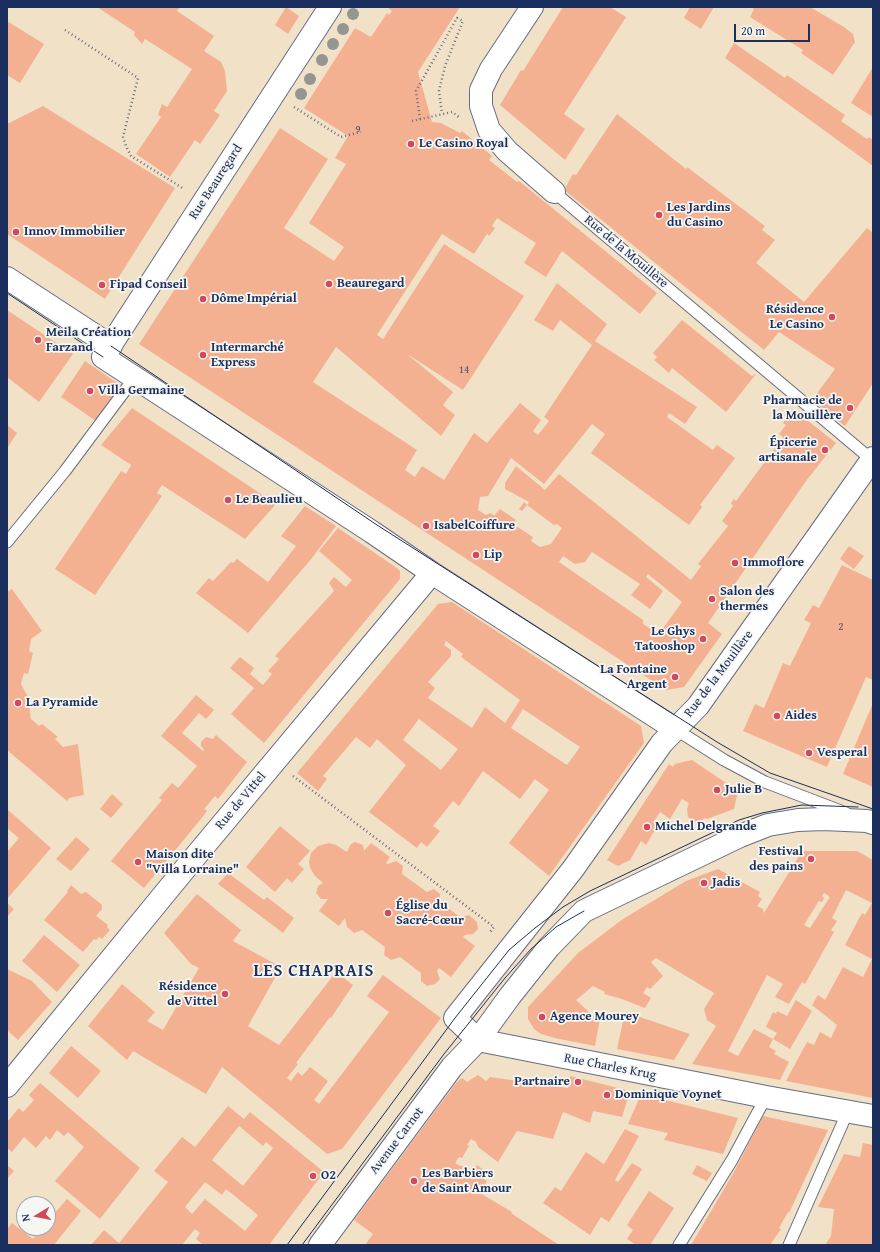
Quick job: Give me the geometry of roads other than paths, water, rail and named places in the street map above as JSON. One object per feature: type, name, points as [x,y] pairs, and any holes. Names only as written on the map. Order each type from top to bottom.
[{"type":"street","name":"Rue Beauregard","points":[[107,351],[330,7]]},
{"type":"street","name":"Rue de la Mouillère","points":[[532,7],[491,69],[481,90],[481,106],[489,130],[502,146],[554,192]]},
{"type":"street","points":[[7,278],[107,351],[135,377],[432,573],[675,729]]},
{"type":"street","name":"Rue de la Mouillère","points":[[478,1040],[455,1018],[561,884],[662,743],[698,706],[872,459]]},
{"type":"street","name":"Rue de Vittel","points":[[7,1086],[184,870],[432,573]]},
{"type":"street","name":"Avenue Carnot","points":[[320,1245],[452,1067],[478,1040],[510,996],[550,947],[584,911],[740,836],[768,825],[798,820],[870,822]]},
{"type":"street","name":"Rue Charles Krug","points":[[478,1040],[766,1097],[873,1116]]},
{"type":"lane","name":"Rue de la Mouillère","points":[[554,192],[872,459]]},
{"type":"lane","points":[[7,542],[65,471],[135,377]]},
{"type":"lane","points":[[675,729],[724,760],[765,782],[870,822]]},
{"type":"lane","points":[[679,1245],[732,1160],[766,1097]]},
{"type":"lane","points":[[789,1245],[848,1111]]},
{"type":"tram line","points":[[7,293],[103,357]]},
{"type":"tram line","points":[[111,346],[377,525],[717,742],[770,773],[873,809]]},
{"type":"tram line","points":[[287,1245],[455,1018],[509,950],[535,928],[563,907],[590,891],[739,820],[762,813],[802,805],[858,807]]},
{"type":"tram line","points":[[302,1245],[444,1054],[505,978],[531,949],[556,927],[584,911]]},
{"type":"place","name":"Le Casino Royal","points":[[411,144]]},
{"type":"place","name":"Les Jardins du Casino","points":[[659,215]]},
{"type":"place","name":"Innov Immobilier","points":[[16,232]]},
{"type":"place","name":"Beauregard","points":[[329,284]]},
{"type":"place","name":"Fipad Conseil","points":[[102,285]]},
{"type":"place","name":"Dôme Impérial","points":[[203,299]]},
{"type":"place","name":"Résidence Le Casino","points":[[832,317]]},
{"type":"place","name":"Meila Création Farzand","points":[[38,340]]},
{"type":"place","name":"Intermarché Express","points":[[203,355]]},
{"type":"place","name":"Villa Germaine","points":[[90,391]]},
{"type":"place","name":"Pharmacie de la Mouillère","points":[[850,408]]},
{"type":"place","name":"Épicerie artisanale","points":[[825,450]]},
{"type":"place","name":"Le Beaulieu","points":[[228,500]]},
{"type":"place","name":"IsabelCoiffure","points":[[426,526]]},
{"type":"place","name":"Lip","points":[[476,555]]},
{"type":"place","name":"Immoflore","points":[[735,563]]},
{"type":"place","name":"Salon des thermes","points":[[712,599]]},
{"type":"place","name":"Le Ghys Tatooshop","points":[[703,639]]},
{"type":"place","name":"La Fontaine Argent","points":[[675,677]]},
{"type":"place","name":"La Pyramide","points":[[18,703]]},
{"type":"place","name":"Aides","points":[[777,716]]},
{"type":"place","name":"Vesperal","points":[[809,753]]},
{"type":"place","name":"Julie B","points":[[717,790]]},
{"type":"place","name":"Michel Delgrande","points":[[647,827]]},
{"type":"place","name":"Festival des pains","points":[[811,859]]},
{"type":"place","name":"Maison dite \"Villa Lorraine\"","points":[[138,862]]},
{"type":"place","name":"Jadis","points":[[704,883]]},
{"type":"place","name":"Église du Sacré-Cœur","points":[[388,913]]},
{"type":"place","name":"Résidence de Vittel","points":[[225,994]]},
{"type":"place","name":"Agence Mourey","points":[[542,1017]]},
{"type":"place","name":"Partnaire","points":[[578,1082]]},
{"type":"place","name":"Dominique Voynet","points":[[607,1095]]},
{"type":"place","name":"O2","points":[[313,1176]]},
{"type":"place","name":"Les Barbiers de Saint Amour","points":[[414,1181]]},
{"type":"district","name":"LES CHAPRAIS","points":[[314,972]]}]
